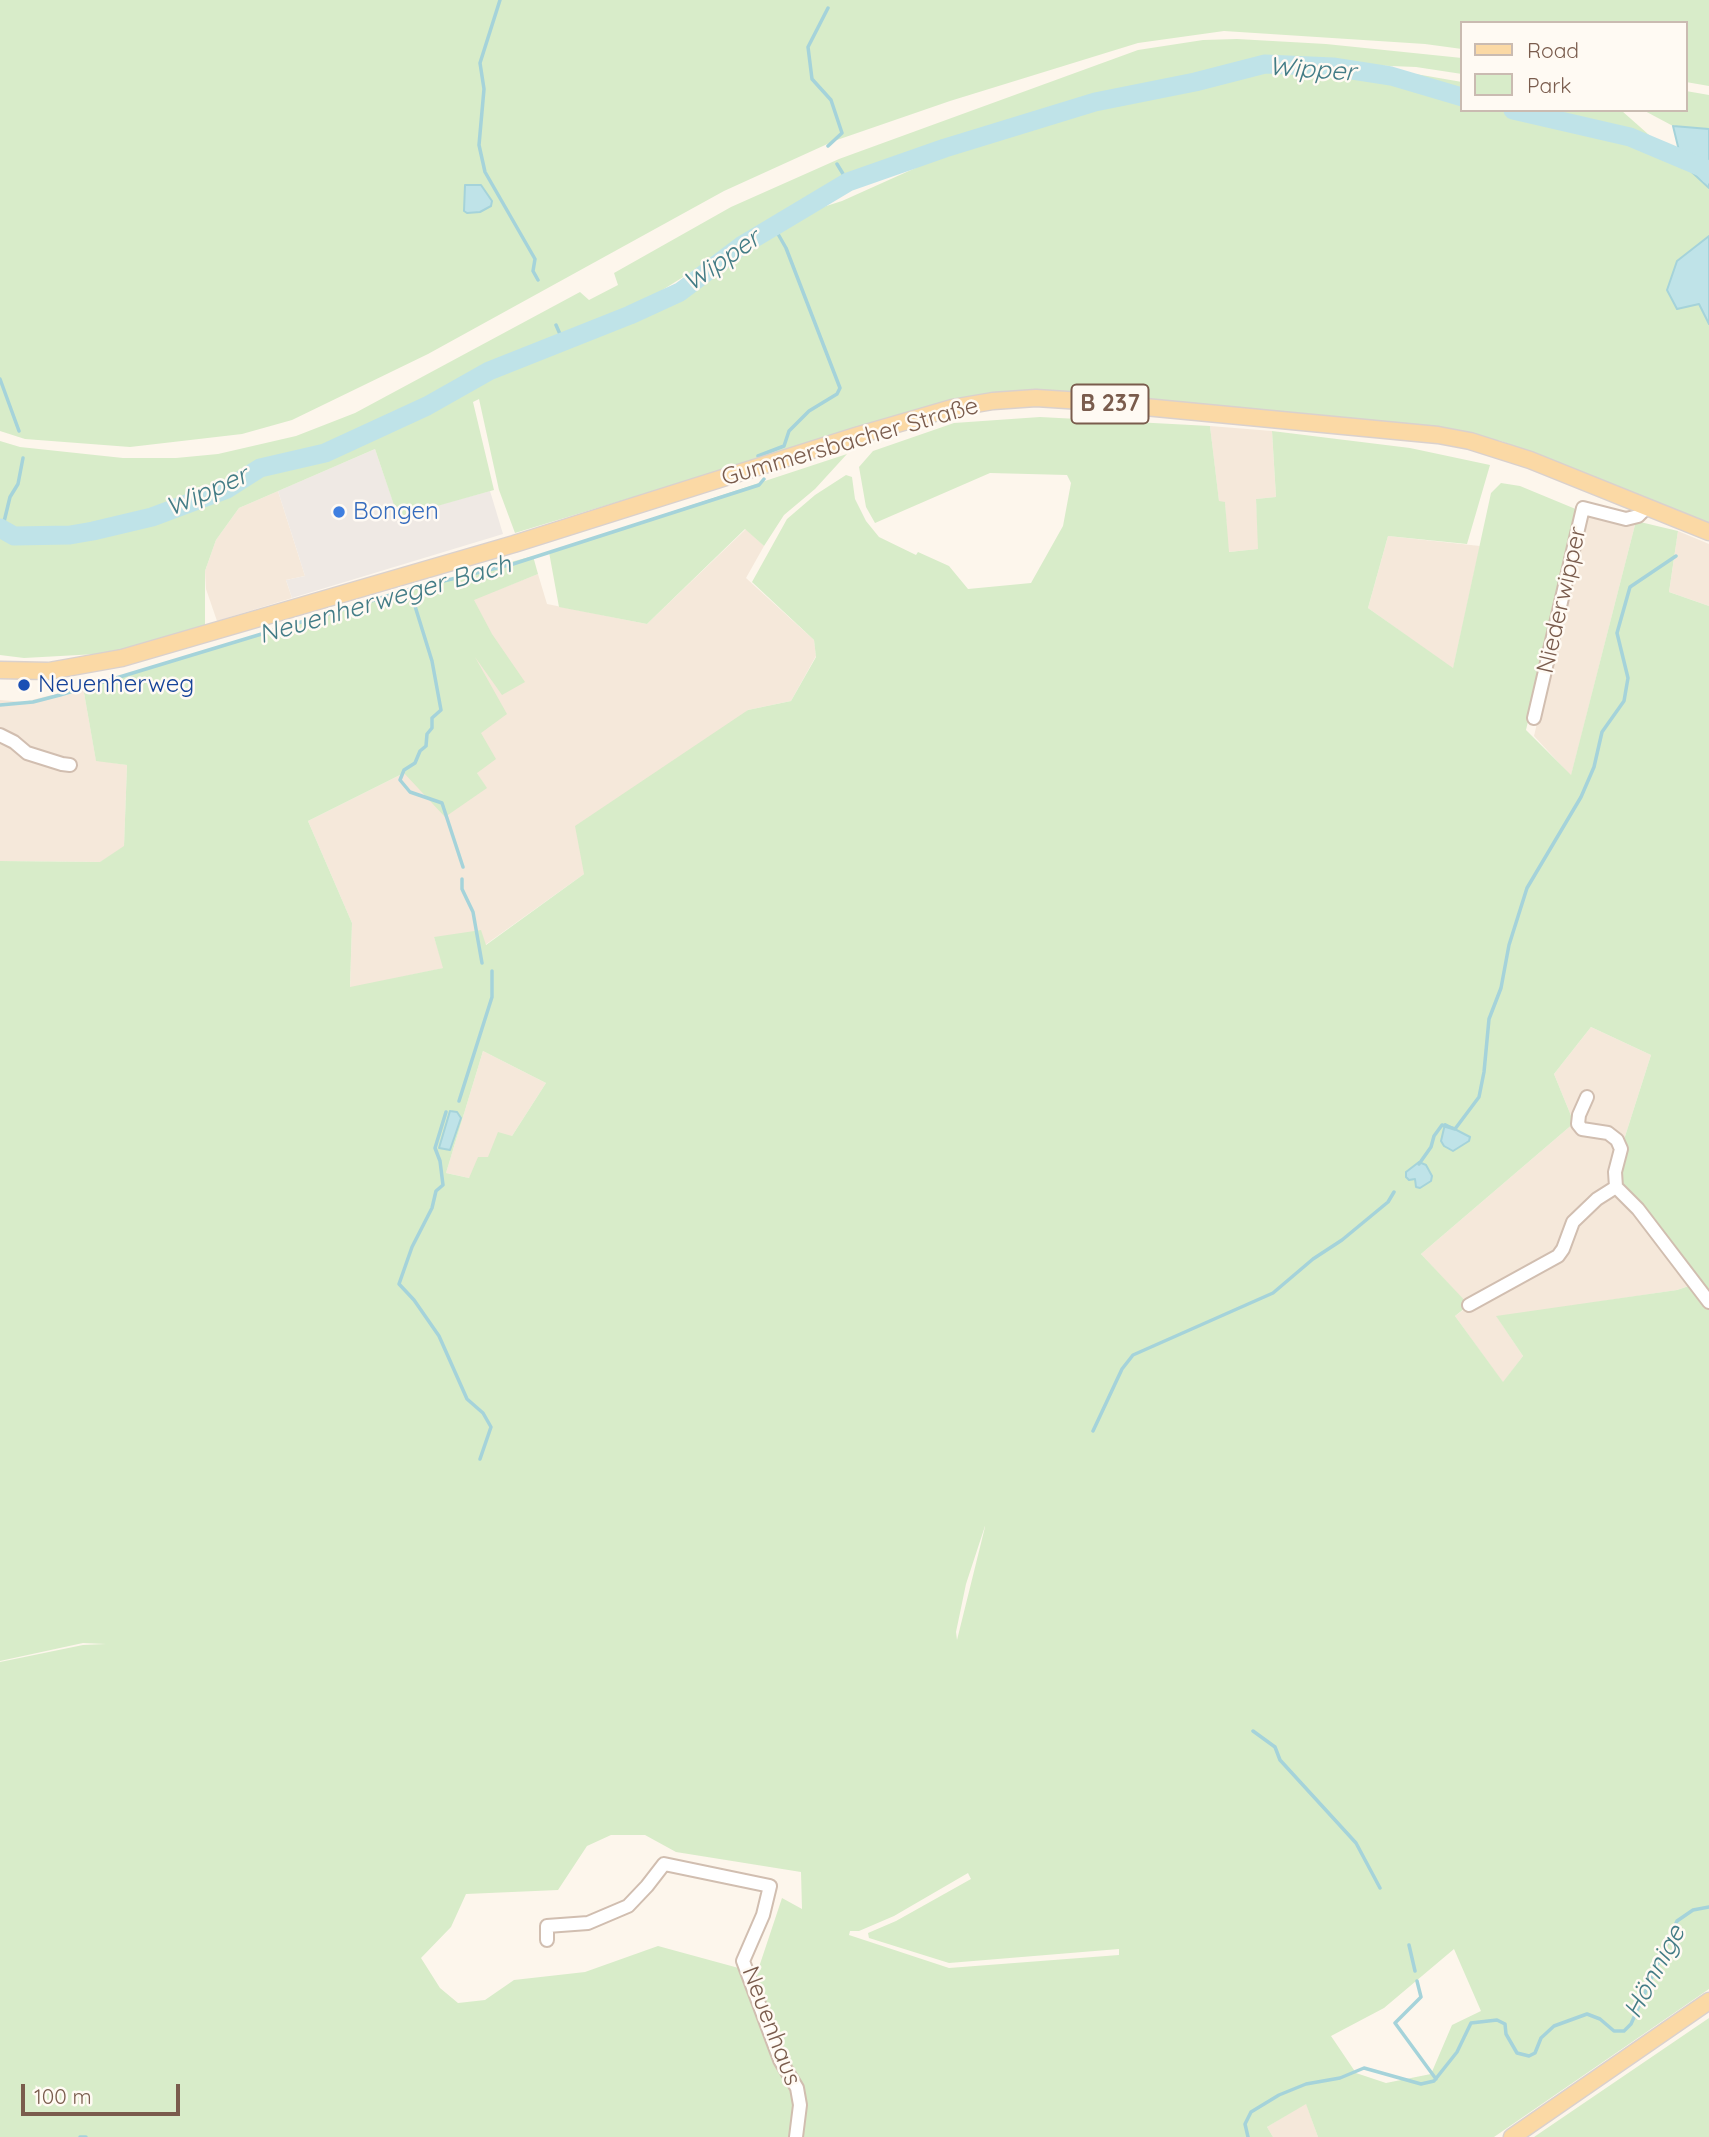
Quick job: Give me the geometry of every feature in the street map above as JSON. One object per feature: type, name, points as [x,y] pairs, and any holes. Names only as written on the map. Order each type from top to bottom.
[{"type":"main road","name":"Gummersbacher Straße","points":[[0,670],[49,671],[122,658],[514,544],[859,435],[952,408],[992,401],[1035,398],[1082,401],[1438,435],[1500,450],[1709,531]]},
{"type":"main road","points":[[1512,2137],[1709,2001]]},
{"type":"street","name":"Niederwipper","points":[[1534,719],[1583,508],[1626,519],[1638,516],[1647,507]]},
{"type":"street","points":[[0,735],[27,753],[70,765]]},
{"type":"street","points":[[1587,1097],[1578,1115],[1580,1126],[1585,1130],[1608,1133],[1615,1137],[1621,1149],[1615,1172],[1616,1187],[1638,1209],[1709,1303]]},
{"type":"street","points":[[1469,1306],[1558,1256],[1573,1222],[1597,1199],[1616,1187]]},
{"type":"street","name":"Neuenhaus","points":[[547,1940],[547,1926],[588,1923],[628,1906],[664,1864],[770,1886],[763,1915],[743,1961],[780,2060],[797,2088],[800,2105],[796,2137]]},
{"type":"shaded area","points":[[1210,426],[1272,431],[1276,497],[1256,499],[1259,549],[1228,552],[1225,503],[1219,502]]},
{"type":"shaded area","points":[[375,449],[398,516],[490,491],[503,534],[292,598],[286,580],[305,576],[278,491]]},
{"type":"shaded area","points":[[278,491],[305,576],[286,580],[292,598],[217,621],[206,589],[205,571],[216,540],[239,508]]},
{"type":"shaded area","points":[[1586,517],[1636,521],[1571,776],[1534,736]]},
{"type":"shaded area","points":[[746,529],[764,546],[746,578],[814,640],[816,656],[791,701],[748,710],[584,874],[485,945],[434,937],[444,968],[350,988],[352,923],[308,821],[404,773],[486,788],[477,773],[481,733],[467,645],[474,599],[538,574],[547,604],[647,624]]},
{"type":"shaded area","points":[[1678,531],[1709,544],[1709,606],[1669,592]]},
{"type":"shaded area","points":[[1388,536],[1480,546],[1453,669],[1368,608]]},
{"type":"shaded area","points":[[83,687],[96,760],[127,765],[124,847],[101,862],[0,861],[0,700],[24,702]]},
{"type":"shaded area","points":[[1591,1027],[1651,1055],[1621,1149],[1695,1284],[1677,1290],[1497,1317],[1523,1356],[1503,1383],[1455,1316],[1469,1306],[1421,1254],[1574,1123],[1554,1074]]},
{"type":"shaded area","points":[[483,1051],[546,1083],[512,1136],[469,1178],[446,1173]]},
{"type":"shaded area","points":[[1306,2103],[1318,2137],[1273,2137],[1267,2127]]},
{"type":"green space","points":[[0,0],[1709,0],[1709,86],[1688,82],[1688,21],[1460,21],[1460,49],[1224,31],[1138,43],[950,101],[834,141],[724,191],[428,354],[292,420],[242,434],[130,447],[25,439],[0,431]]},
{"type":"green space","points":[[1237,39],[1326,44],[1460,58],[1460,74],[1416,67],[1264,61],[1094,96],[966,139],[845,193],[793,208],[586,338],[652,313],[712,275],[795,216],[842,201],[960,148],[1099,100],[1266,66],[1410,73],[1460,82],[1460,112],[1623,112],[1709,188],[1709,236],[1702,243],[1699,304],[1709,324],[1709,523],[1501,441],[1431,427],[1039,392],[960,398],[515,533],[499,490],[479,399],[473,402],[494,490],[398,517],[375,449],[239,508],[216,540],[205,571],[205,626],[115,653],[24,658],[0,655],[0,441],[20,447],[123,458],[176,458],[218,454],[296,436],[355,413],[580,292],[589,300],[618,285],[614,273],[731,207],[839,159],[1138,50],[1203,40]]},
{"type":"green space","points":[[1688,91],[1709,95],[1709,129],[1673,126],[1647,112],[1688,112]]},
{"type":"green space","points":[[1040,417],[1210,426],[1219,501],[1225,502],[1229,552],[1258,549],[1256,499],[1276,497],[1272,431],[1410,448],[1490,465],[1467,544],[1388,536],[1368,608],[1453,668],[1491,493],[1501,483],[1520,486],[1578,510],[1526,730],[1571,775],[1636,521],[1678,531],[1669,592],[1709,606],[1709,1297],[1622,1186],[1621,1149],[1651,1055],[1591,1027],[1554,1074],[1574,1123],[1421,1254],[1469,1305],[1455,1316],[1503,1382],[1523,1356],[1496,1316],[1677,1290],[1695,1284],[1709,1302],[1709,1989],[1494,2137],[1318,2137],[1306,2104],[1267,2127],[1273,2137],[0,2137],[0,1662],[83,1645],[106,1644],[83,1643],[0,1661],[0,861],[100,862],[124,846],[127,765],[96,761],[83,687],[406,590],[533,556],[538,574],[474,600],[492,634],[525,682],[502,695],[475,657],[507,714],[481,733],[496,759],[477,773],[487,788],[445,817],[404,773],[308,821],[352,923],[350,987],[443,968],[434,937],[481,930],[486,945],[584,874],[575,826],[748,710],[791,701],[816,657],[814,640],[752,582],[787,519],[815,495],[846,475],[852,477],[855,499],[866,521],[879,537],[916,555],[918,552],[949,566],[968,589],[1031,583],[1063,526],[1071,483],[1067,475],[990,473],[875,523],[866,507],[859,467],[873,451],[954,423]],"holes":[[[483,1051],[546,1083],[512,1136],[498,1132],[488,1157],[478,1157],[469,1178],[446,1173]],[[985,1526],[957,1640],[956,1632],[966,1584]],[[611,1835],[645,1835],[676,1852],[801,1872],[802,1909],[782,1898],[757,1973],[658,1946],[585,1972],[514,1980],[485,2000],[458,2003],[440,1988],[421,1958],[451,1927],[466,1894],[558,1890],[587,1846]],[[968,1873],[971,1879],[896,1921],[868,1933],[869,1938],[949,1963],[1119,1949],[1119,1955],[949,1968],[849,1935],[850,1931],[859,1931],[894,1916]],[[1454,1949],[1481,2011],[1452,2025],[1431,2074],[1386,2083],[1356,2073],[1331,2036],[1384,2008]]]},
{"type":"green space","points":[[847,454],[815,489],[784,515],[764,546],[745,529],[647,624],[559,607],[549,552]]},
{"type":"green space","points":[[1709,2018],[1709,2137],[1534,2137]]},
{"type":"water","points":[[1673,126],[1709,129],[1709,188],[1682,163]]},
{"type":"water","points":[[465,185],[481,185],[492,201],[491,206],[480,212],[464,211]]},
{"type":"water","points":[[1709,236],[1709,324],[1699,304],[1677,309],[1667,290],[1677,261]]},
{"type":"water","points":[[450,1111],[457,1112],[461,1118],[450,1150],[439,1148]]},
{"type":"water","points":[[1445,1124],[1470,1137],[1469,1141],[1453,1151],[1444,1146],[1441,1141]]},
{"type":"water","points":[[1419,1162],[1426,1165],[1432,1176],[1431,1181],[1420,1188],[1416,1187],[1415,1179],[1409,1180],[1406,1177],[1406,1172]]},
{"type":"waterway","points":[[500,0],[480,63],[484,89],[479,145],[485,172],[535,259],[533,271],[538,280]]},
{"type":"waterway","points":[[828,8],[808,47],[812,79],[831,100],[842,133],[828,146]]},
{"type":"waterway","name":"Wipper","points":[[0,528],[14,536],[70,535],[93,531],[152,517],[227,489],[260,468],[325,453],[427,406],[489,371],[630,315],[680,292],[741,246],[848,182],[945,148],[1095,102],[1195,82],[1265,64],[1333,67],[1391,76],[1460,96]]},
{"type":"waterway","name":"Wipper","points":[[1522,112],[1630,137],[1706,169],[1709,174]]},
{"type":"waterway","points":[[837,164],[848,182]]},
{"type":"waterway","name":"Neuenherweger Bach","points":[[758,456],[784,446],[789,431],[809,411],[837,394],[840,388],[786,248],[774,227]]},
{"type":"waterway","points":[[556,325],[563,341]]},
{"type":"waterway","points":[[0,379],[19,431]]},
{"type":"waterway","points":[[2,530],[10,497],[18,484],[23,458]]},
{"type":"waterway","name":"Neuenherweger Bach","points":[[0,705],[33,702],[60,695],[407,590],[513,564],[759,485],[764,479]]},
{"type":"waterway","points":[[1419,1164],[1442,1125],[1455,1129],[1479,1097],[1489,1019],[1501,988],[1509,945],[1527,888],[1581,797],[1594,767],[1602,732],[1624,701],[1628,678],[1617,633],[1630,587],[1676,556]]},
{"type":"waterway","points":[[410,590],[432,661],[441,710],[432,718],[426,746],[420,751],[415,763],[404,770],[400,780],[410,792],[442,803],[463,867]]},
{"type":"waterway","points":[[462,879],[462,889],[473,912],[482,963]]},
{"type":"waterway","points":[[459,1101],[492,997],[492,971]]},
{"type":"waterway","points":[[446,1112],[435,1148],[440,1161],[443,1185],[436,1191],[432,1208],[412,1247],[399,1284],[414,1300],[439,1336],[467,1399],[483,1413],[491,1427],[480,1459]]},
{"type":"waterway","points":[[1093,1431],[1122,1369],[1133,1355],[1273,1293],[1388,1202],[1394,1192]]},
{"type":"waterway","points":[[1253,1731],[1275,1747],[1280,1760],[1356,1843],[1380,1888]]},
{"type":"waterway","name":"Hönnige","points":[[1248,2137],[1245,2124],[1251,2112],[1279,2095],[1306,2084],[1340,2078],[1364,2068],[1421,2084],[1434,2081],[1457,2052],[1471,2023],[1497,2020],[1505,2024],[1506,2034],[1517,2053],[1529,2056],[1535,2053],[1541,2038],[1554,2026],[1587,2014],[1600,2019],[1614,2031],[1624,2031],[1631,2024],[1677,1921],[1693,1910],[1709,1907]]},
{"type":"waterway","points":[[1409,1945],[1415,1971]]},
{"type":"waterway","points":[[1417,1981],[1421,1997],[1395,2023],[1436,2079]]},
{"type":"waterway","name":"Hönnige","points":[[80,2137],[86,2137]]},
{"type":"place","name":"Bongen","points":[[339,512]]},
{"type":"place","name":"Neuenherweg","points":[[24,685]]}]
